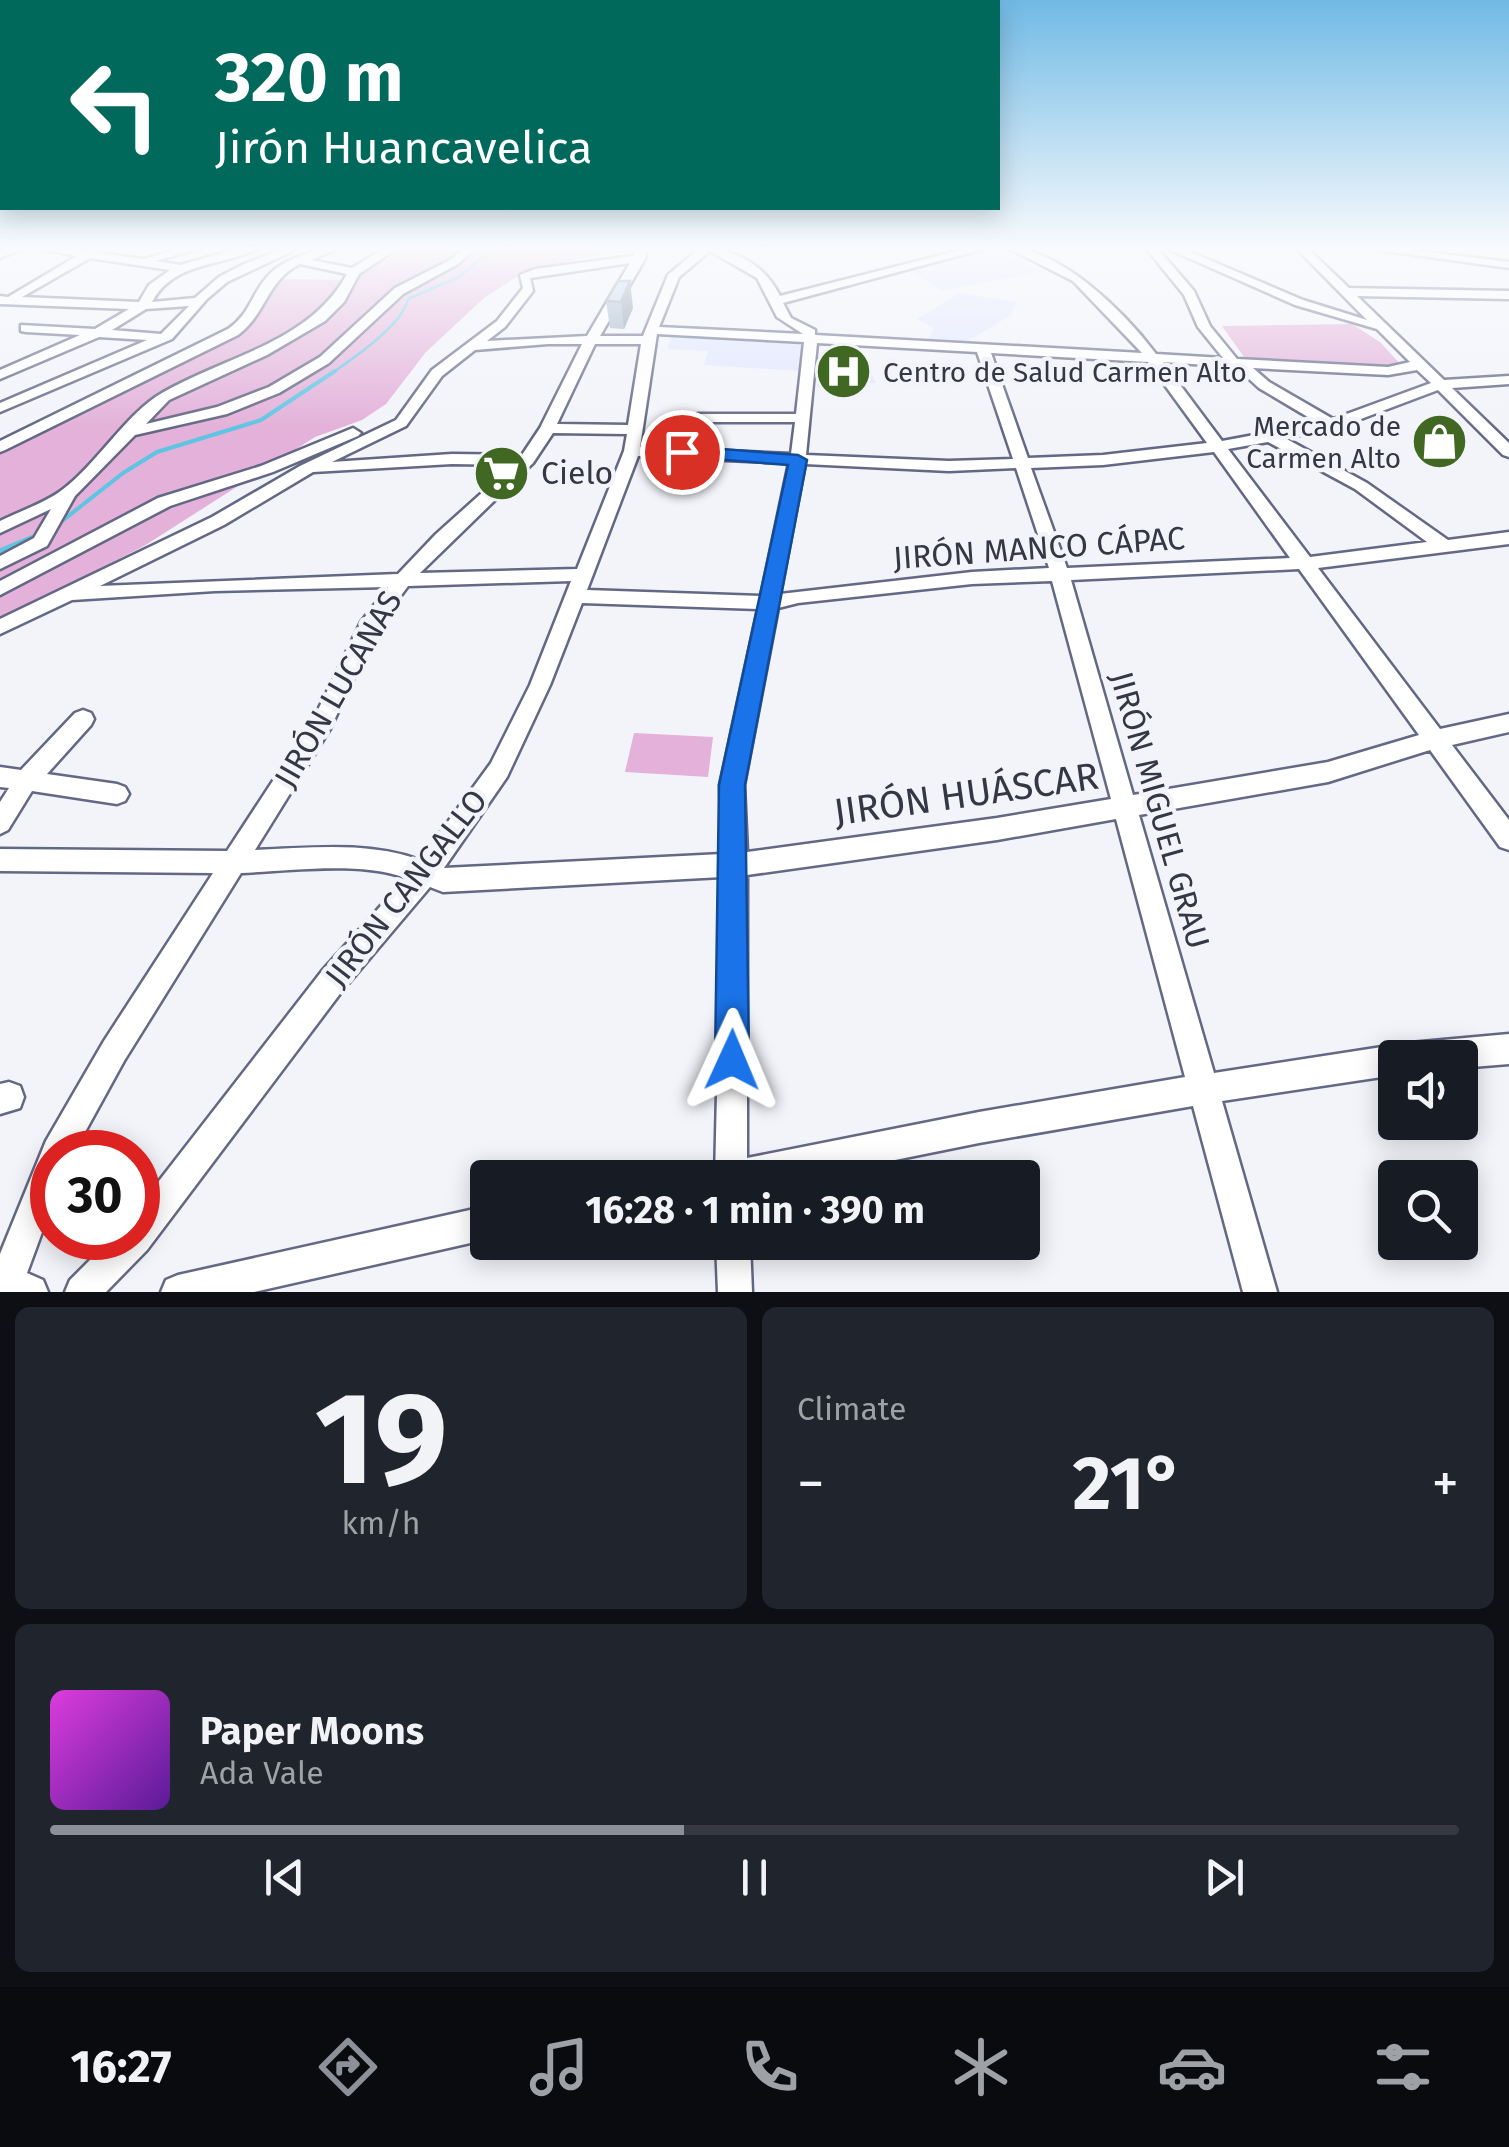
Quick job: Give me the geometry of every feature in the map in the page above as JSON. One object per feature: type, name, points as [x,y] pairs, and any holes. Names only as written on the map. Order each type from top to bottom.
[{"type":"street","points":[[0,375],[100,331],[139,308]]},
{"type":"street","points":[[0,408],[162,338],[182,326],[195,308]]},
{"type":"street","points":[[0,447],[184,360],[235,331],[260,308]]},
{"type":"street","points":[[0,563],[40,542],[64,499],[134,432],[164,397],[262,352],[322,318],[331,308]]},
{"type":"street","points":[[134,432],[206,416],[279,391],[351,338],[383,308]]},
{"type":"street","points":[[0,626],[218,521],[306,469],[401,423],[437,373],[501,324],[513,308]]},
{"type":"street","name":"JIRÓN LUCANAS","points":[[69,1130],[114,1050],[322,724],[371,622],[442,538],[527,460],[548,428],[609,308]]},
{"type":"street","name":"JIRÓN CANGALLO","points":[[160,1205],[332,980],[426,873],[499,770],[540,685],[633,440],[650,335],[661,308]]},
{"type":"street","points":[[777,308],[792,326],[862,343]]},
{"type":"street","points":[[1107,308],[1136,336],[1509,839]]},
{"type":"street","points":[[1196,308],[1204,327],[1237,363],[1264,385],[1332,425]]},
{"type":"street","points":[[1313,308],[1379,326]]},
{"type":"street","points":[[1361,308],[1509,452]]},
{"type":"street","points":[[26,328],[162,338]]},
{"type":"street","points":[[473,346],[650,335],[1388,371],[1408,369],[1419,362]]},
{"type":"street","points":[[731,1160],[735,866],[732,785],[798,460],[811,340]]},
{"type":"street","name":"JIRÓN MIGUEL GRAU","points":[[983,349],[1060,575],[1260,1292]]},
{"type":"street","points":[[0,366],[18,368]]},
{"type":"street","points":[[1388,371],[1440,385],[1462,399],[1509,442]]},
{"type":"street","points":[[548,428],[798,460],[1024,466],[1216,447],[1332,425],[1440,385],[1509,380]]},
{"type":"street","points":[[0,589],[164,502],[266,468],[415,408]]},
{"type":"street","points":[[698,418],[802,418]]},
{"type":"street","points":[[1272,436],[1361,486],[1443,545]]},
{"type":"street","points":[[306,469],[452,459],[527,460]]},
{"type":"street","points":[[0,528],[64,499]]},
{"type":"street","name":"JIRÓN MANCO CÁPAC","points":[[60,594],[215,585],[401,582],[577,585],[770,603],[798,596],[972,578],[1306,564],[1509,538]]},
{"type":"street","points":[[0,823],[27,780],[83,719]]},
{"type":"street","name":"JIRÓN HUÁSCAR","points":[[0,860],[235,862],[331,858],[391,861],[443,880],[735,866],[1126,808],[1328,772],[1509,723]]},
{"type":"street","points":[[0,777],[117,794]]},
{"type":"street","points":[[1478,1052],[1509,1049]]},
{"type":"street","points":[[809,1160],[1204,1088],[1378,1062]]},
{"type":"street","points":[[178,1292],[470,1226]]},
{"type":"street","points":[[9,1287],[30,1227]]},
{"type":"street","name":"JIRÓN CANGALLO","points":[[82,1292],[113,1260]]},
{"type":"street","points":[[734,1260],[735,1292]]},
{"type":"shaded area","points":[[257,308],[473,308],[426,352],[386,404],[362,420],[315,437],[144,546],[0,620],[0,449],[183,362],[247,324]]},
{"type":"shaded area","points":[[935,308],[1014,308],[1011,315],[960,346],[927,343],[934,328],[917,319]]},
{"type":"shaded area","points":[[1352,324],[1380,342],[1404,368],[1247,361],[1222,326]]},
{"type":"shaded area","points":[[671,337],[807,343],[803,371],[704,365],[708,351],[667,349]]},
{"type":"shaded area","name":"Centro de Salud Carmen Alto","points":[[817,359],[865,360],[876,383],[817,387]]},
{"type":"shaded area","points":[[634,733],[713,737],[708,777],[625,772]]},
{"type":"waterway","points":[[335,371],[387,330],[404,308]]},
{"type":"waterway","points":[[57,525],[123,473],[157,452],[261,420],[335,371]]},
{"type":"waterway","points":[[331,374],[335,371]]},
{"type":"waterway","points":[[0,551],[38,535]]},
{"type":"place","name":"Centro de Salud Carmen Alto","points":[[844,372]]},
{"type":"place","name":"Mercado de Carmen Alto","points":[[1440,442]]},
{"type":"place","name":"Cielo","points":[[502,473]]},
{"type":"route","points":[[682,452],[798,460],[732,785],[735,866],[732,1060]]}]
